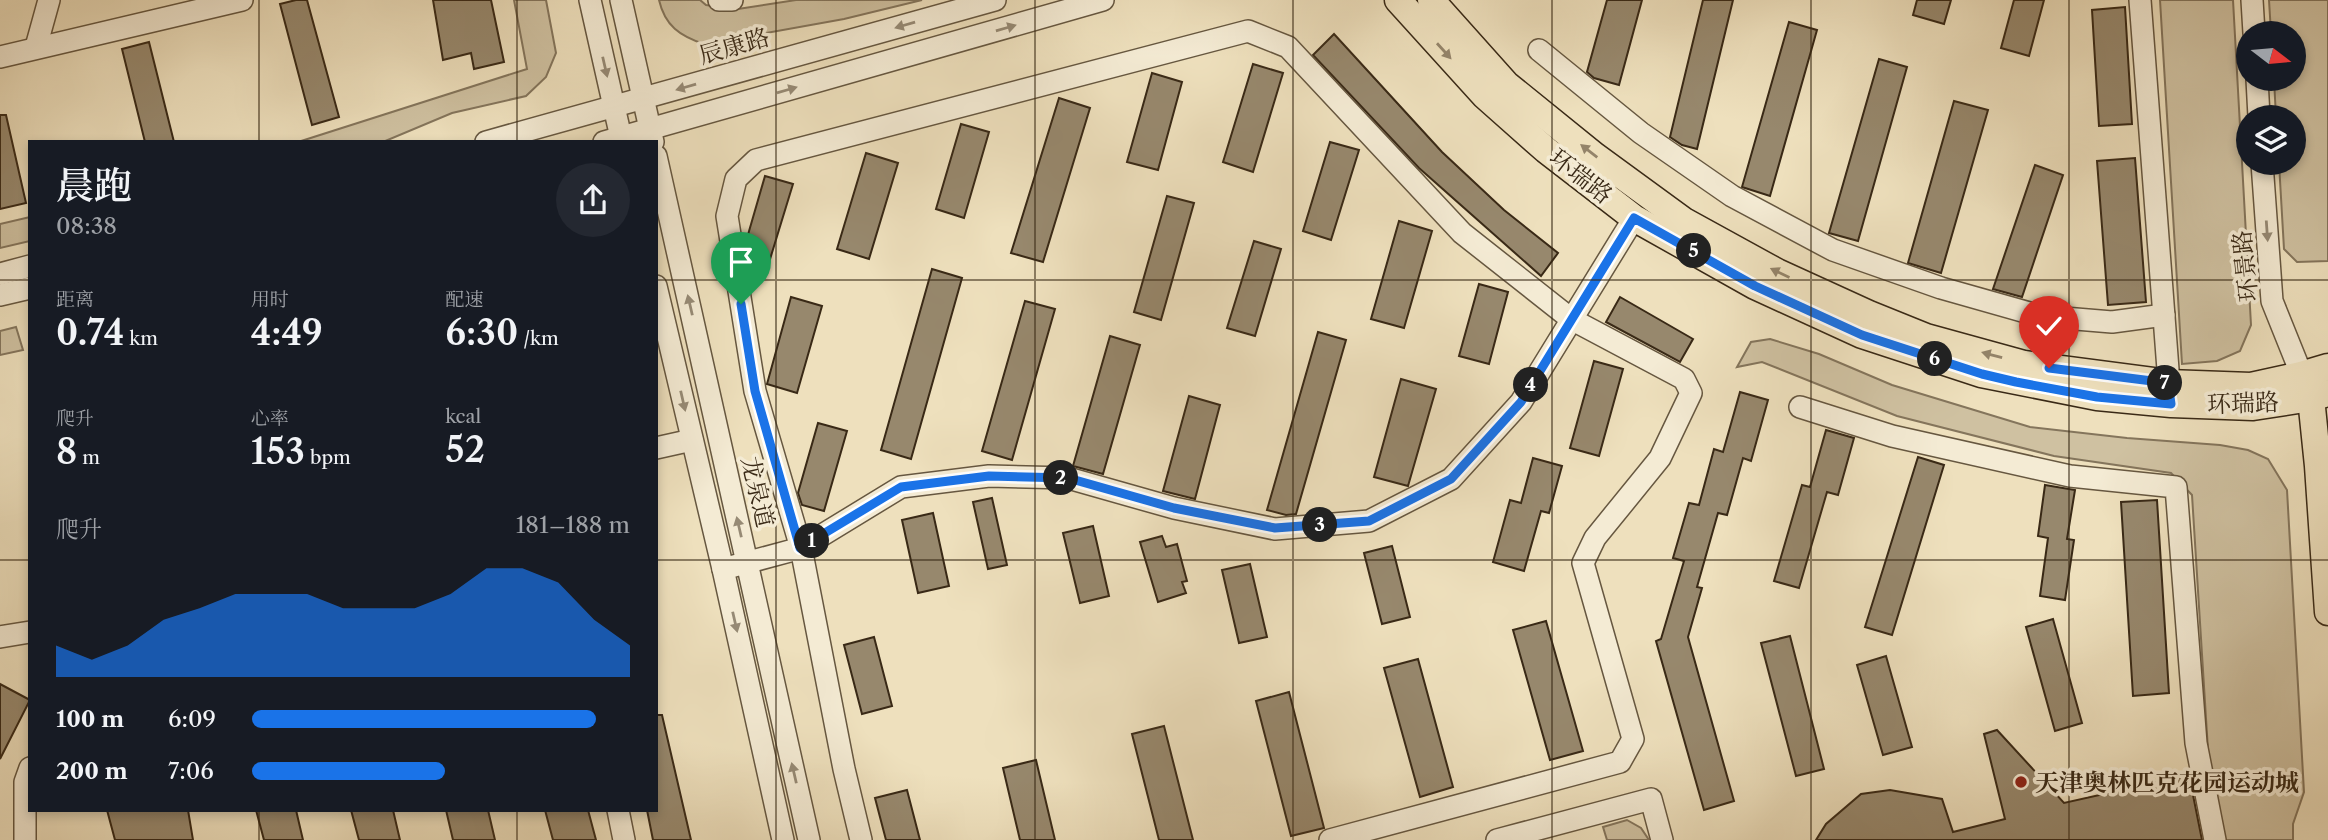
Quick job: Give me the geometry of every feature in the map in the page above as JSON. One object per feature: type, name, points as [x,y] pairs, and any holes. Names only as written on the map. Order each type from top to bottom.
[{"type":"main road","name":"环瑞路","points":[[1398,0],[1485,96],[1546,150],[1634,218],[1755,286],[1862,335],[1982,374],[2097,397],[2169,393]]},
{"type":"main road","name":"环瑞路","points":[[1431,0],[1506,84],[1595,156],[1684,221],[1777,272],[1926,337],[2024,364],[2253,407],[2313,389],[2328,367]]},
{"type":"main road","points":[[2313,389],[2328,612]]},
{"type":"street","points":[[36,47],[49,0]]},
{"type":"street","points":[[0,57],[242,0]]},
{"type":"street","points":[[590,0],[614,107],[616,140],[652,135],[1103,0]]},
{"type":"street","points":[[621,0],[652,135]]},
{"type":"street","points":[[719,0],[732,0]]},
{"type":"street","name":"辰康路","points":[[493,140],[995,0]]},
{"type":"street","points":[[2140,0],[2169,393]]},
{"type":"street","points":[[2252,0],[2253,21]]},
{"type":"street","points":[[861,840],[844,769],[800,548],[755,391],[727,216],[736,179],[756,160],[1248,31],[1288,47],[1462,233],[1571,319],[1684,379],[1691,393],[1660,458],[1595,538],[1583,563],[1633,738],[1620,762],[1331,840]]},
{"type":"street","points":[[1539,50],[1641,133],[1732,197],[1833,250],[1941,288],[2039,316],[2112,322],[2164,315]]},
{"type":"street","name":"龙泉道","points":[[658,165],[809,840]]},
{"type":"street","name":"环景路","points":[[2263,175],[2272,301],[2313,389]]},
{"type":"street","points":[[723,569],[800,548],[901,487],[989,476],[1068,478],[1174,508],[1275,528],[1369,521],[1451,479],[1521,402],[1634,218]]},
{"type":"street","points":[[0,274],[28,267]]},
{"type":"street","points":[[0,295],[28,288]]},
{"type":"street","points":[[658,295],[783,840]]},
{"type":"street","points":[[1800,407],[1892,436],[2070,476],[2176,487],[2196,743],[2215,840]]},
{"type":"street","points":[[658,448],[692,440]]},
{"type":"street","points":[[0,637],[28,632]]},
{"type":"street","points":[[25,840],[25,782],[28,774]]},
{"type":"street","points":[[1497,840],[1651,799],[1662,840]]},
{"type":"street","points":[[618,812],[624,840]]},
{"type":"shaded area","points":[[514,0],[546,0],[556,53],[546,77],[526,96],[452,113],[388,140],[304,140],[527,69]]},
{"type":"shaded area","points":[[659,0],[700,0],[706,5],[738,9],[796,0],[922,0],[844,19],[704,44],[675,29],[665,17]]},
{"type":"shaded area","points":[[2160,0],[2233,0],[2239,105],[2236,105],[2236,175],[2243,175],[2251,325],[2240,351],[2217,361],[2182,364]]},
{"type":"shaded area","points":[[2269,0],[2328,0],[2328,261],[2297,262],[2284,249],[2280,175],[2306,175],[2306,105],[2275,105],[2275,91],[2306,91],[2306,21],[2270,21]]},
{"type":"shaded area","points":[[28,217],[28,241],[0,248],[0,224]]},
{"type":"shaded area","points":[[16,327],[23,350],[0,355],[0,331]]},
{"type":"shaded area","points":[[1770,339],[1819,354],[1892,385],[2030,427],[2220,445],[2248,450],[2268,459],[2287,490],[2304,792],[2293,824],[2293,840],[2224,840],[2209,766],[2192,495],[2171,473],[2054,456],[1897,416],[1762,362],[1737,367],[1751,342]]},
{"type":"shaded area","points":[[1627,820],[1641,828],[1649,840],[1607,840],[1603,827]]},
{"type":"building","points":[[307,0],[339,117],[312,125],[280,4]]},
{"type":"building","points":[[433,0],[491,0],[504,62],[474,69],[471,53],[443,60]]},
{"type":"building","points":[[1607,0],[1642,0],[1619,85],[1594,78],[1587,72]]},
{"type":"building","points":[[1703,0],[1733,0],[1697,149],[1682,145],[1670,137]]},
{"type":"building","points":[[1917,0],[1951,0],[1944,24],[1913,15]]},
{"type":"building","points":[[2014,0],[2044,0],[2029,56],[2001,48]]},
{"type":"building","points":[[2125,7],[2132,124],[2099,126],[2092,10]]},
{"type":"building","points":[[1789,22],[1817,30],[1770,196],[1742,187]]},
{"type":"building","points":[[1334,34],[1442,152],[1504,210],[1558,253],[1541,276],[1419,168],[1313,55]]},
{"type":"building","points":[[149,42],[174,140],[145,140],[122,49]]},
{"type":"building","points":[[1879,59],[1907,67],[1858,241],[1829,233]]},
{"type":"building","points":[[1253,64],[1283,73],[1253,172],[1223,162]]},
{"type":"building","points":[[1152,73],[1182,82],[1158,170],[1127,162]]},
{"type":"building","points":[[1059,98],[1090,108],[1043,262],[1011,253]]},
{"type":"building","points":[[1954,101],[1988,110],[1941,273],[1908,263]]},
{"type":"building","points":[[0,115],[6,115],[26,203],[0,209]]},
{"type":"building","points":[[961,124],[989,132],[964,218],[936,209]]},
{"type":"building","points":[[1330,142],[1359,150],[1331,240],[1303,231]]},
{"type":"building","points":[[866,153],[898,163],[869,259],[837,249]]},
{"type":"building","points":[[2135,158],[2146,302],[2108,305],[2097,161]]},
{"type":"building","points":[[2035,165],[2063,175],[2022,297],[1993,289]]},
{"type":"building","points":[[765,176],[793,184],[767,269],[748,263],[745,245]]},
{"type":"building","points":[[1167,196],[1194,203],[1161,320],[1134,312]]},
{"type":"building","points":[[1399,221],[1432,231],[1404,328],[1371,319]]},
{"type":"building","points":[[1254,241],[1281,249],[1255,336],[1227,328]]},
{"type":"building","points":[[932,269],[962,278],[911,459],[881,450]]},
{"type":"building","points":[[1479,284],[1508,292],[1489,364],[1459,356]]},
{"type":"building","points":[[791,297],[822,306],[797,393],[767,384]]},
{"type":"building","points":[[1620,297],[1693,339],[1680,362],[1606,322]]},
{"type":"building","points":[[1025,301],[1055,309],[1012,460],[982,451]]},
{"type":"building","points":[[1318,332],[1346,340],[1296,514],[1286,515],[1267,510]]},
{"type":"building","points":[[1110,336],[1140,345],[1103,474],[1073,466]]},
{"type":"building","points":[[1594,361],[1623,369],[1599,456],[1570,448]]},
{"type":"building","points":[[1401,379],[1436,389],[1408,486],[1374,477]]},
{"type":"building","points":[[1740,392],[1768,400],[1751,461],[1743,458],[1727,515],[1718,513],[1697,587],[1702,588],[1688,637],[1734,801],[1704,810],[1656,641],[1661,639],[1684,561],[1673,558],[1689,503],[1699,505],[1714,449],[1723,452]]},
{"type":"building","points":[[1189,396],[1220,405],[1195,499],[1163,491]]},
{"type":"building","points":[[818,423],[847,431],[824,511],[802,505],[798,493]]},
{"type":"building","points":[[1826,430],[1854,438],[1838,495],[1827,492],[1799,588],[1774,581],[1802,485],[1810,487]]},
{"type":"building","points":[[1918,457],[1944,465],[1892,635],[1865,627]]},
{"type":"building","points":[[1533,458],[1562,466],[1549,513],[1541,511],[1524,571],[1493,562],[1510,500],[1521,503]]},
{"type":"building","points":[[2045,485],[2075,490],[2067,539],[2074,540],[2065,600],[2040,596],[2048,538],[2038,536]]},
{"type":"building","points":[[992,498],[1007,565],[988,569],[973,502]]},
{"type":"building","points":[[2157,500],[2169,693],[2133,696],[2121,502]]},
{"type":"building","points":[[933,513],[949,586],[918,593],[902,520]]},
{"type":"building","points":[[1093,526],[1109,596],[1080,603],[1063,533]]},
{"type":"building","points":[[1162,536],[1166,547],[1177,544],[1187,581],[1182,582],[1186,593],[1158,602],[1140,542]]},
{"type":"building","points":[[1392,546],[1410,617],[1382,624],[1364,553]]},
{"type":"building","points":[[1250,564],[1267,637],[1239,643],[1222,570]]},
{"type":"building","points":[[2053,619],[2082,723],[2055,731],[2026,627]]},
{"type":"building","points":[[1546,621],[1583,751],[1550,760],[1513,630]]},
{"type":"building","points":[[1790,636],[1824,769],[1796,776],[1761,643]]},
{"type":"building","points":[[874,637],[892,706],[862,714],[844,645]]},
{"type":"building","points":[[1886,656],[1912,747],[1883,755],[1857,665]]},
{"type":"building","points":[[1418,659],[1453,787],[1420,797],[1384,668]]},
{"type":"building","points":[[0,684],[28,699],[28,704],[0,759]]},
{"type":"building","points":[[1289,692],[1324,828],[1291,836],[1256,701]]},
{"type":"building","points":[[658,715],[662,715],[691,840],[653,840],[647,812],[658,812]]},
{"type":"building","points":[[1164,726],[1193,840],[1159,840],[1132,734]]},
{"type":"building","name":"天津奥林匹克花园运动城","points":[[1997,730],[2064,803],[2189,775],[2202,840],[1816,840],[1826,824],[1861,794],[1890,790],[1942,799],[1953,832],[2005,819],[1984,734]]},
{"type":"building","points":[[1036,760],[1055,840],[1020,840],[1003,768]]},
{"type":"building","points":[[907,790],[920,840],[886,840],[875,798]]},
{"type":"building","points":[[108,812],[188,812],[193,840],[115,840]]},
{"type":"building","points":[[257,812],[296,812],[303,840],[264,840]]},
{"type":"building","points":[[352,812],[393,812],[400,840],[359,840]]},
{"type":"building","points":[[446,812],[488,812],[495,840],[453,840]]},
{"type":"building","points":[[546,812],[589,812],[596,840],[553,840]]},
{"type":"place","name":"天津奥林匹克花园运动城","points":[[2021,782]]},
{"type":"route","points":[[741,304],[755,391],[800,548],[901,487],[989,476],[1068,478],[1174,508],[1275,528],[1369,521],[1451,479],[1521,402],[1634,218],[1755,286],[1862,335],[1982,374],[2016,382],[2097,397],[2171,404],[2168,383],[2049,368]]}]
